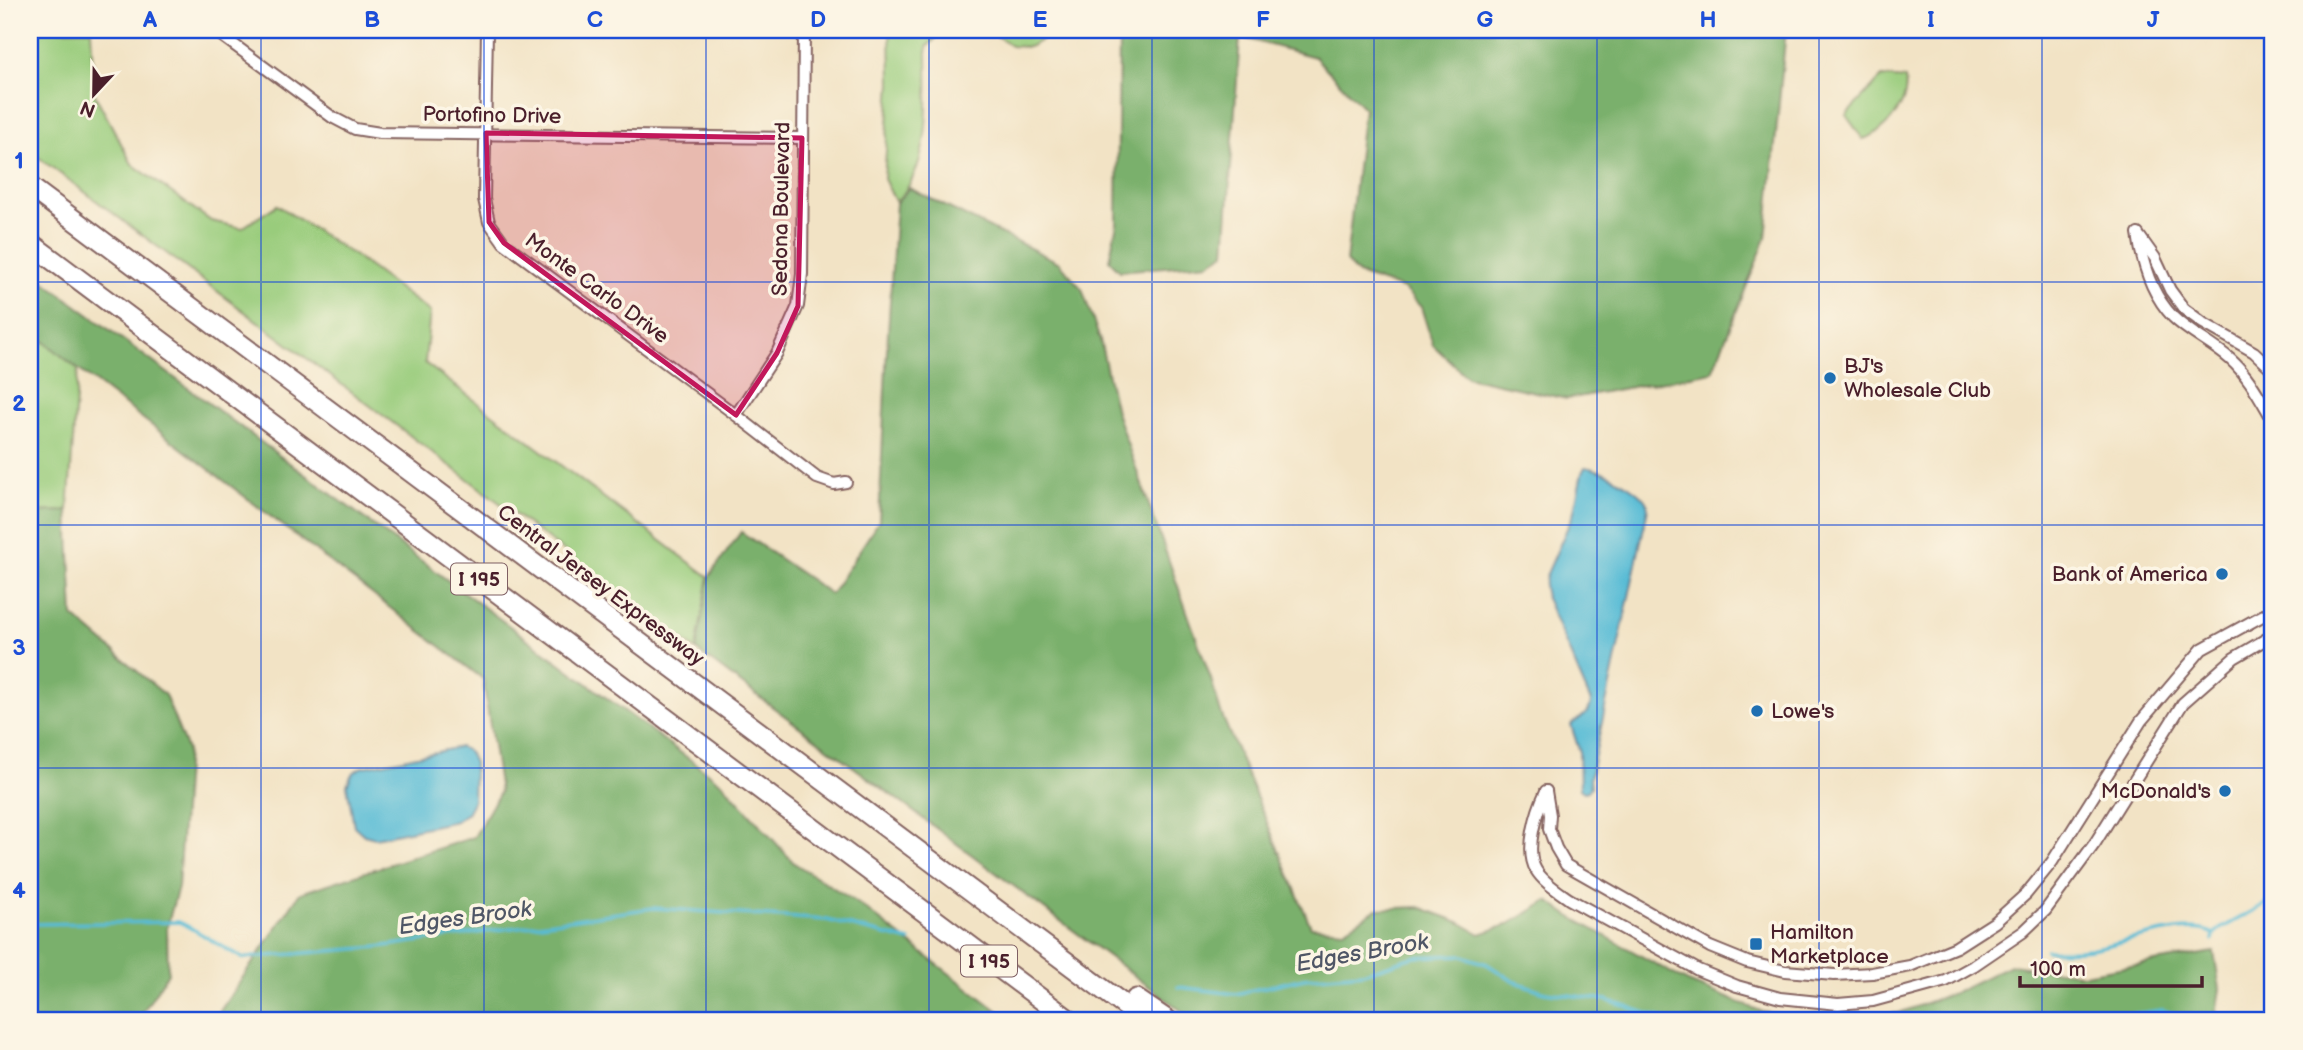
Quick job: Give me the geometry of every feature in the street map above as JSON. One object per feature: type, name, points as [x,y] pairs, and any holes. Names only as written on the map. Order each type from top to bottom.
[{"type":"highway","name":"Central Jersey Expressway","points":[[30,187],[1144,1020]]},
{"type":"highway","name":"I 195","points":[[30,243],[1069,1020]]},
{"type":"highway","points":[[729,710],[950,863],[1126,993],[1167,1020]]},
{"type":"highway","points":[[909,901],[1052,1020]]},
{"type":"street","name":"Portofino Drive","points":[[214,30],[332,117],[355,129],[380,133],[802,138]]},
{"type":"street","name":"Monte Carlo Drive","points":[[487,30],[484,199],[489,222],[504,243],[817,478],[834,484],[846,482]]},
{"type":"street","name":"Sedona Boulevard","points":[[736,415],[777,353],[798,306],[802,274],[804,30]]},
{"type":"street","points":[[2273,370],[2254,352],[2184,309],[2138,234],[2142,262],[2160,300],[2173,317],[2228,357],[2245,373],[2273,420]]},
{"type":"street","points":[[2273,610],[2202,649],[2141,721],[2052,862],[2026,894],[1995,922],[1956,947],[1910,965],[1872,973],[1834,975],[1785,971],[1748,962],[1710,947],[1566,865],[1549,829],[1546,791],[1536,813],[1531,852],[1535,870],[1569,899],[1698,970],[1737,986],[1780,998],[1838,1004],[1874,1001],[1946,981],[2023,932],[2045,911],[2095,843],[2183,703],[2234,658],[2273,635]]},
{"type":"highlighted area","points":[[486,133],[802,138],[798,306],[777,353],[736,415],[504,243],[489,222]]},
{"type":"green space","points":[[30,30],[91,30],[94,93],[132,164],[211,221],[242,228],[277,205],[352,254],[430,312],[425,363],[709,577],[696,650],[30,151]]},
{"type":"green space","points":[[890,30],[969,30],[942,32],[927,47],[927,108],[923,149],[908,186],[896,203],[884,179],[891,83]]},
{"type":"green space","points":[[975,30],[1055,30],[1029,47],[1011,46],[994,34]]},
{"type":"green space","points":[[1115,30],[1786,30],[1766,238],[1712,372],[1567,399],[1467,377],[1433,345],[1421,307],[1404,289],[1358,274],[1346,262],[1364,108],[1315,57],[1240,37],[1225,253],[1209,263],[1120,271],[1109,260],[1117,224],[1119,34]]},
{"type":"green space","points":[[1882,77],[1905,79],[1904,98],[1887,124],[1863,139],[1846,115]]},
{"type":"green space","points":[[909,188],[1060,263],[1082,289],[1100,340],[1116,412],[1221,713],[1311,927],[1344,930],[1377,909],[1419,907],[1459,922],[1480,934],[1507,925],[1548,901],[1568,915],[1688,982],[1763,1012],[1828,1020],[1194,1020],[696,650],[709,577],[741,532],[831,594],[879,521],[896,203]]},
{"type":"green space","points":[[30,271],[723,784],[794,863],[856,902],[1010,1020],[214,1020],[300,893],[474,837],[500,792],[483,679],[30,330]]},
{"type":"green space","points":[[30,330],[78,369],[68,511],[30,512]]},
{"type":"green space","points":[[68,511],[73,616],[165,695],[187,750],[178,887],[167,927],[168,973],[138,1020],[34,1020],[30,1015],[30,512]]},
{"type":"green space","points":[[2214,952],[2220,989],[2215,1020],[1839,1020],[1899,1013],[1953,993],[2010,965],[2084,974]]},
{"type":"water","points":[[1585,467],[1612,476],[1632,488],[1646,501],[1648,508],[1590,778],[1591,787],[1584,792],[1580,789],[1579,750],[1571,725],[1586,713],[1591,702],[1546,598],[1544,586],[1573,515]]},
{"type":"water","points":[[460,747],[469,752],[474,763],[473,802],[467,813],[456,821],[375,838],[364,835],[354,826],[347,785],[352,774],[360,768]]},
{"type":"waterway","points":[[2213,940],[2214,934],[2220,929],[2273,900]]},
{"type":"waterway","name":"Edges Brook","points":[[30,924],[179,922],[244,958],[378,947],[653,908],[827,920],[910,941]]},
{"type":"waterway","points":[[2046,950],[2090,949],[2188,929],[2214,934]]},
{"type":"waterway","name":"Edges Brook","points":[[1178,987],[1236,994],[1304,978],[1363,973],[1414,957],[1460,955],[1487,964],[1513,981],[1545,992],[1606,1000],[1668,1020]]},
{"type":"waterway","name":"Edges Brook","points":[[2090,1020],[2162,1010],[2195,1020]]},
{"type":"place","name":"BJ's Wholesale Club","points":[[1830,378]]},
{"type":"place","name":"Bank of America","points":[[2222,574]]},
{"type":"place","name":"Lowe's","points":[[1757,711]]},
{"type":"place","name":"McDonald's","points":[[2225,791]]},
{"type":"place","name":"Hamilton Marketplace","points":[[1756,944]]}]
